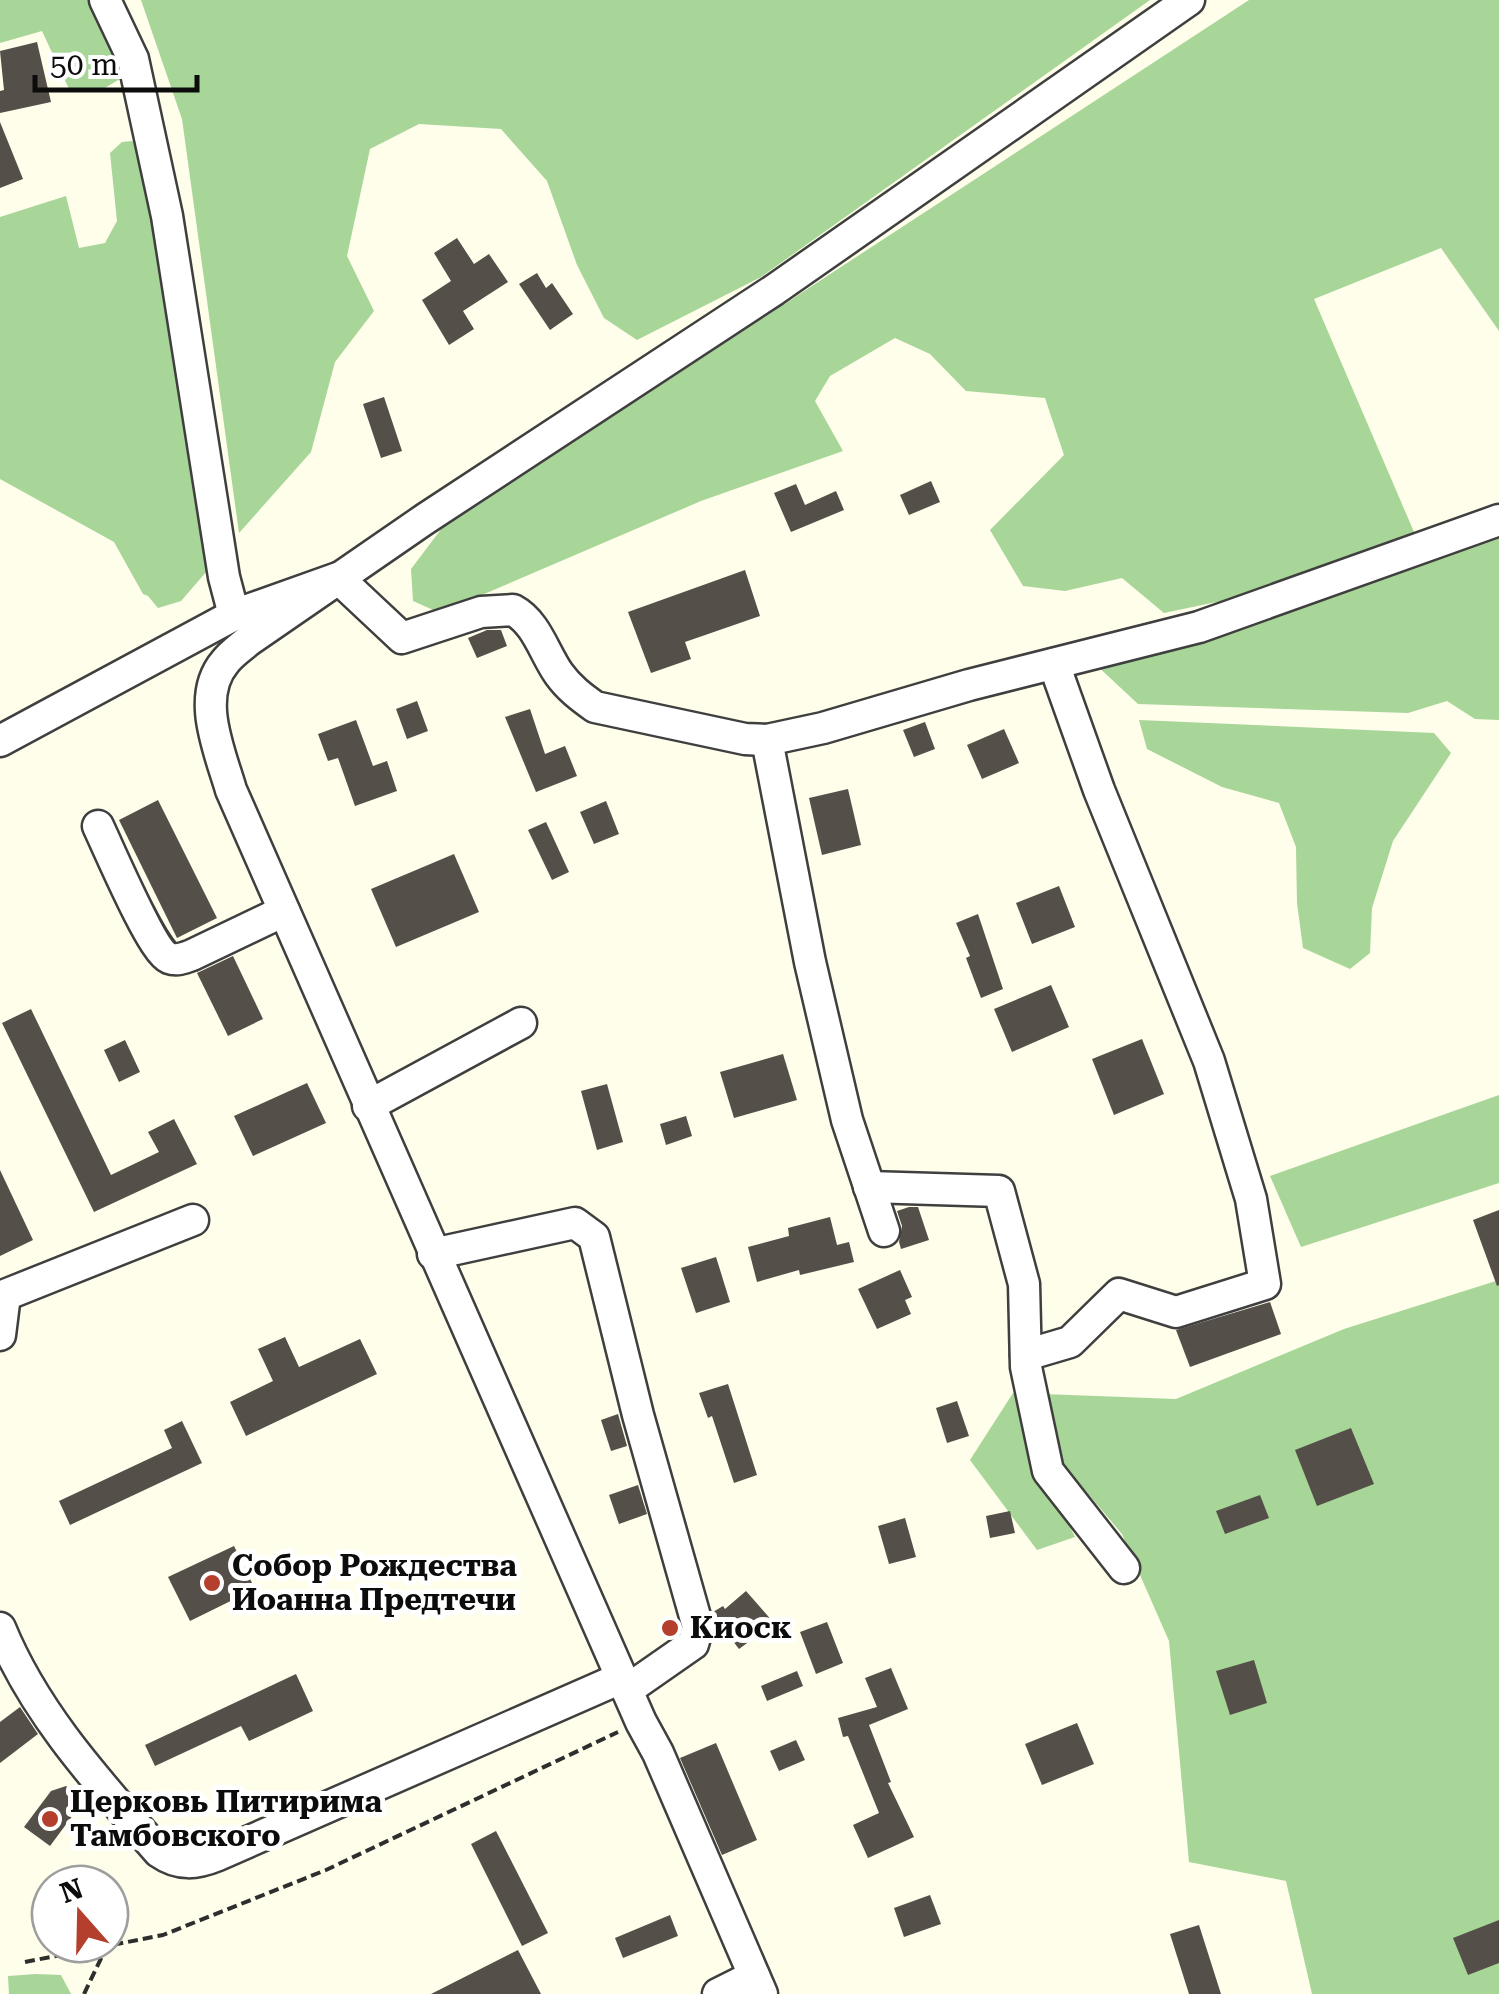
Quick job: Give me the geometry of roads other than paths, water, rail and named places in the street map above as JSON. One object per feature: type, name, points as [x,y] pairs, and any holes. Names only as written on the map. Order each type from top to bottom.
[{"type":"street","points":[[105,0],[133,59],[168,216],[224,577],[234,615]]},
{"type":"street","points":[[718,1994],[758,1985],[231,790],[212,724],[211,690],[222,664],[248,641],[774,290],[1189,0]]},
{"type":"street","points":[[338,578],[402,638],[481,612],[512,610],[531,624],[559,674],[595,707],[745,739],[767,740],[1199,627],[1499,520]]},
{"type":"street","points":[[0,740],[234,615],[338,578]]},
{"type":"street","points":[[1026,1354],[1070,1342],[1119,1294],[1176,1312],[1265,1284],[1251,1199],[1209,1061],[1099,790],[1054,664]]},
{"type":"street","points":[[767,740],[818,997],[847,1120],[884,1232]]},
{"type":"street","points":[[98,826],[152,939],[164,956],[176,960],[192,955],[284,911]]},
{"type":"street","points":[[368,1106],[521,1023]]},
{"type":"street","points":[[869,1187],[1000,1191],[1024,1284],[1026,1354],[1048,1471],[1124,1568]]},
{"type":"street","points":[[0,1335],[5,1295],[193,1220]]},
{"type":"street","points":[[0,1628],[30,1689],[83,1764],[159,1852],[171,1860],[188,1863],[218,1855],[624,1684],[693,1644],[698,1627],[638,1415],[594,1237],[575,1223],[433,1254]]},
{"type":"place","name":"Собор Рождества Иоанна Предтечи","points":[[212,1583]]},
{"type":"place","name":"Киоск","points":[[670,1628]]},
{"type":"place","name":"Церковь Питирима Тамбовского","points":[[50,1819]]}]
